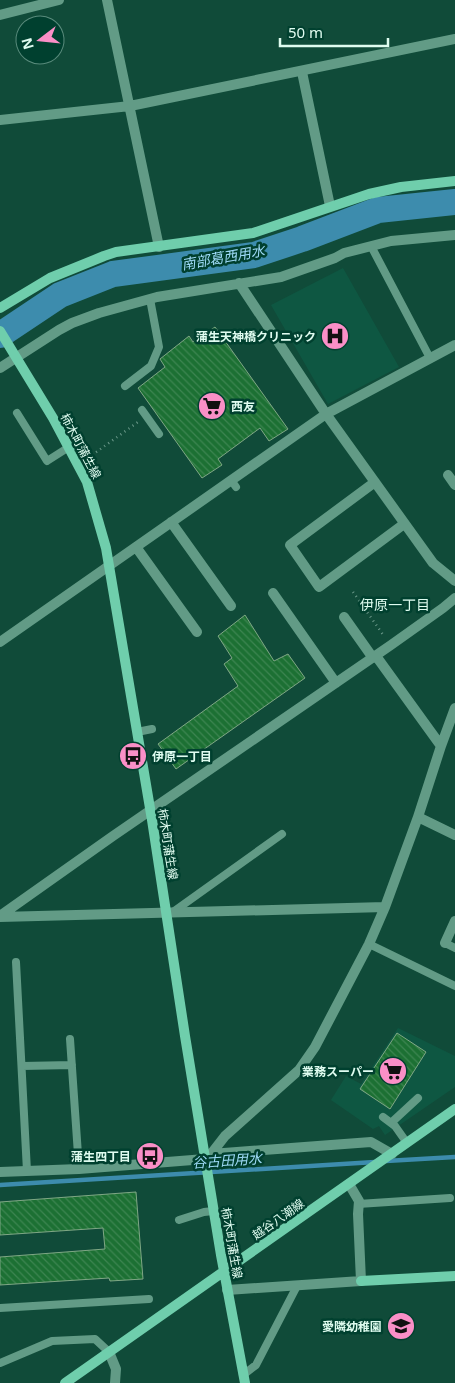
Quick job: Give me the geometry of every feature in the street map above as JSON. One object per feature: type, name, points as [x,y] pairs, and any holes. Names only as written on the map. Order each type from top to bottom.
[{"type":"main road","points":[[0,308],[50,278],[116,252],[253,233],[369,194],[401,187],[455,182]]},
{"type":"main road","name":"柿木町蒲生線","points":[[0,331],[69,447],[87,482],[110,564],[208,1156],[213,1210],[244,1379]]},
{"type":"main road","name":"越谷八潮線","points":[[65,1383],[454,1112]]},
{"type":"main road","points":[[361,1281],[455,1276]]},
{"type":"street","points":[[0,15],[59,0]]},
{"type":"street","points":[[107,0],[159,247]]},
{"type":"street","points":[[0,120],[130,106],[455,39]]},
{"type":"street","points":[[302,72],[330,206]]},
{"type":"street","points":[[0,368],[15,356],[72,323],[150,299],[281,277],[344,253],[391,241],[455,235]]},
{"type":"street","points":[[239,284],[326,414],[404,524],[433,563],[455,581]]},
{"type":"street","points":[[0,642],[171,522],[234,484],[326,414],[430,358],[454,348]]},
{"type":"street","points":[[448,475],[455,485]]},
{"type":"street","points":[[375,482],[290,545],[319,586],[404,524]]},
{"type":"street","points":[[171,522],[231,606]]},
{"type":"street","points":[[136,547],[197,632]]},
{"type":"street","points":[[273,593],[336,683]]},
{"type":"street","points":[[0,917],[150,810],[391,646],[455,598]]},
{"type":"street","points":[[344,616],[441,746]]},
{"type":"street","points":[[208,1156],[225,1136],[299,1070],[315,1047],[369,944],[385,907],[455,708]]},
{"type":"street","points":[[418,817],[455,835]]},
{"type":"street","points":[[0,917],[385,907]]},
{"type":"street","points":[[444,943],[455,921]]},
{"type":"street","points":[[0,1172],[79,1169],[371,1142],[392,1154]]},
{"type":"street","points":[[227,1290],[361,1281],[359,1201],[349,1184]]},
{"type":"street","points":[[108,1352],[116,1369],[115,1383]]},
{"type":"lane","points":[[370,246],[430,358]]},
{"type":"lane","points":[[125,386],[151,366],[159,347],[150,299]]},
{"type":"lane","points":[[142,410],[159,434]]},
{"type":"lane","points":[[17,413],[47,460],[69,447]]},
{"type":"lane","points":[[137,732],[152,729]]},
{"type":"lane","points":[[169,913],[282,834]]},
{"type":"lane","points":[[444,943],[455,948]]},
{"type":"lane","points":[[369,944],[455,986]]},
{"type":"lane","points":[[16,962],[27,1170]]},
{"type":"lane","points":[[70,1039],[79,1169]]},
{"type":"lane","points":[[22,1066],[72,1065]]},
{"type":"lane","points":[[392,1122],[418,1098]]},
{"type":"lane","points":[[383,1117],[392,1122],[407,1143]]},
{"type":"lane","points":[[358,1204],[450,1198]]},
{"type":"lane","points":[[180,1220],[213,1210]]},
{"type":"lane","points":[[244,1379],[256,1366],[297,1286]]},
{"type":"lane","points":[[0,1308],[149,1299]]},
{"type":"lane","points":[[0,1363],[52,1341],[95,1339],[108,1352]]},
{"type":"path","points":[[86,459],[141,420]]},
{"type":"path","points":[[353,592],[391,646]]},
{"type":"shaded area","name":"蒲生天神橋クリニック","points":[[343,268],[399,367],[328,404],[271,305]]},
{"type":"shaded area","points":[[398,1028],[455,1056],[455,1087],[385,1135],[379,1126],[373,1129],[331,1100],[346,1076],[361,1084]]},
{"type":"building","points":[[215,327],[288,429],[269,441],[260,428],[218,459],[222,465],[202,478],[138,388],[165,367],[160,359],[189,336],[193,342]]},
{"type":"building","points":[[245,615],[274,661],[288,654],[305,678],[176,769],[158,744],[238,686],[224,664],[232,658],[218,636]]},
{"type":"building","points":[[397,1033],[426,1052],[390,1109],[360,1089]]},
{"type":"building","points":[[136,1192],[143,1279],[110,1281],[109,1278],[0,1285],[0,1257],[105,1249],[103,1228],[0,1235],[0,1202]]},
{"type":"waterway","name":"南部葛西用水","points":[[0,335],[60,295],[113,274],[254,255],[378,210],[455,202]]},
{"type":"waterway","name":"谷古田用水","points":[[386,1161],[455,1157]]},
{"type":"waterway","name":"谷古田用水","points":[[0,1185],[375,1162]]},
{"type":"place","name":"蒲生天神橋クリニック","points":[[335,336]]},
{"type":"place","name":"西友","points":[[212,406]]},
{"type":"place","name":"伊原一丁目","points":[[133,756]]},
{"type":"place","name":"業務スーパー","points":[[393,1071]]},
{"type":"place","name":"蒲生四丁目","points":[[150,1156]]},
{"type":"place","name":"愛隣幼稚園","points":[[401,1326]]},
{"type":"district","name":"伊原一丁目","points":[[395,604]]}]
